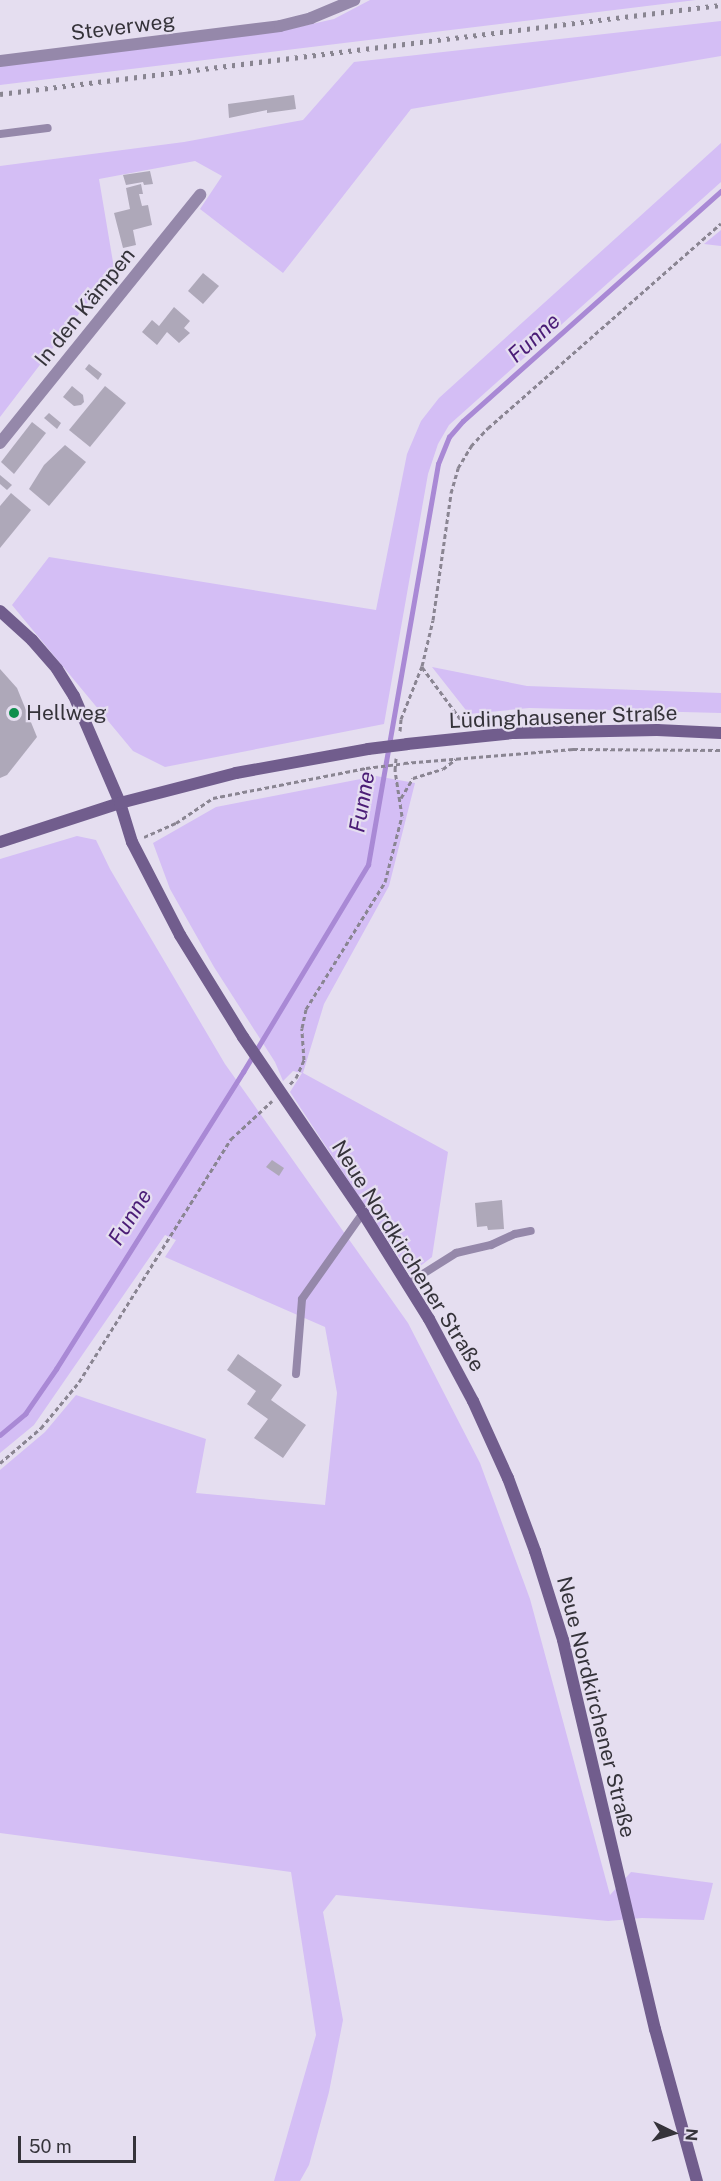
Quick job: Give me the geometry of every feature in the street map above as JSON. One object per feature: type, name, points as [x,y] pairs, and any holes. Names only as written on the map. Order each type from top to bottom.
[{"type":"street","name":"Steverweg","points":[[0,61],[270,27],[311,18],[354,0]]},
{"type":"street","name":"In den Kämpen","points":[[0,443],[200,195]]},
{"type":"street","points":[[0,610],[32,640],[57,669],[79,707],[120,803],[0,842]]},
{"type":"street","name":"Lüdinghausener Straße","points":[[120,803],[236,772],[401,744],[514,733],[645,731],[721,733]]},
{"type":"street","name":"Neue Nordkirchener Straße","points":[[120,803],[132,842],[180,935],[243,1037],[363,1213],[407,1284],[473,1401],[508,1478],[539,1562],[563,1640],[655,2029],[697,2181]]},
{"type":"lane","points":[[0,134],[48,128]]},
{"type":"lane","points":[[296,1374],[302,1299],[363,1213]]},
{"type":"lane","points":[[407,1284],[456,1252],[491,1245],[515,1234],[531,1231]]},
{"type":"path","points":[[0,1463],[41,1428],[79,1382],[231,1139],[296,1078],[304,1060],[302,1028],[306,1009],[385,882],[400,826],[400,799],[395,770],[401,744],[401,719],[422,666],[433,621],[451,493],[458,468],[471,446],[496,420],[721,223]]},
{"type":"path","points":[[422,666],[473,737],[477,756]]},
{"type":"path","points":[[132,842],[176,823],[213,798],[366,768],[477,756],[573,749],[721,750]]},
{"type":"path","points":[[400,799],[413,778],[442,769],[457,758]]},
{"type":"shaded area","points":[[370,0],[696,0],[0,85],[0,66],[281,31],[334,19]]},
{"type":"shaded area","points":[[721,21],[721,56],[411,109],[283,273],[200,209],[222,176],[195,161],[99,179],[114,268],[0,417],[0,166],[184,142],[303,120],[354,62]]},
{"type":"shaded area","points":[[721,143],[721,182],[449,425],[438,444],[428,474],[384,724],[165,767],[133,751],[12,605],[49,557],[376,610],[407,454],[421,421],[439,398]]},
{"type":"shaded area","points":[[721,230],[721,246],[704,244]]},
{"type":"shaded area","points":[[432,667],[527,686],[721,693],[721,713],[529,708],[469,714]]},
{"type":"shaded area","points":[[376,776],[415,783],[389,886],[324,1004],[303,1073],[448,1152],[432,1257],[410,1274],[290,1092],[302,1073],[293,1071],[283,1081],[275,1062],[214,967],[170,889],[153,843],[216,807]]},
{"type":"shaded area","points":[[77,836],[96,840],[110,869],[225,1064],[408,1323],[480,1463],[530,1599],[610,1895],[631,1872],[713,1883],[704,1920],[642,1918],[608,1921],[336,1895],[323,1912],[343,2020],[329,2092],[309,2165],[300,2181],[274,2181],[316,2035],[291,1872],[0,1833],[0,1470],[45,1432],[76,1395],[206,1439],[196,1493],[325,1505],[337,1393],[325,1327],[165,1257],[176,1240],[165,1235],[34,1425],[0,1453],[0,859]]},
{"type":"building","points":[[294,95],[296,109],[267,113],[267,110],[229,118],[228,104]]},
{"type":"building","points":[[150,171],[153,184],[144,185],[143,182],[126,185],[123,175]]},
{"type":"building","points":[[141,184],[143,194],[139,194],[142,206],[148,205],[152,225],[133,230],[136,245],[123,248],[114,213],[130,209],[126,188]]},
{"type":"building","points":[[203,273],[219,286],[203,304],[188,291]]},
{"type":"building","points":[[174,307],[190,321],[184,328],[190,333],[179,343],[167,332],[157,345],[142,332],[152,320],[159,326]]},
{"type":"building","points":[[89,364],[102,374],[98,380],[85,369]]},
{"type":"building","points":[[72,386],[83,395],[84,402],[81,405],[74,406],[63,397]]},
{"type":"building","points":[[105,386],[126,403],[90,447],[69,430]]},
{"type":"building","points":[[49,413],[61,423],[57,429],[44,418]]},
{"type":"building","points":[[32,422],[46,433],[14,474],[1,462]]},
{"type":"building","points":[[65,445],[86,462],[49,506],[29,489],[44,465]]},
{"type":"building","points":[[0,475],[12,485],[7,490],[0,484]]},
{"type":"building","points":[[11,493],[31,510],[0,548],[0,506]]},
{"type":"building","name":"Hellweg","points":[[0,669],[17,688],[37,737],[7,775],[0,778]]},
{"type":"building","points":[[272,1160],[284,1168],[279,1176],[266,1167]]},
{"type":"building","points":[[502,1200],[504,1229],[488,1230],[487,1226],[477,1227],[475,1203]]},
{"type":"building","points":[[238,1354],[282,1385],[271,1400],[306,1425],[283,1458],[254,1438],[268,1419],[247,1404],[256,1391],[227,1370]]},
{"type":"waterway","name":"Funne","points":[[0,1435],[25,1414],[56,1369],[243,1072],[368,865],[438,464],[449,437],[463,421],[721,191]]},
{"type":"railway","points":[[0,94],[721,5]]},
{"type":"place","name":"Hellweg","points":[[14,713]]}]
